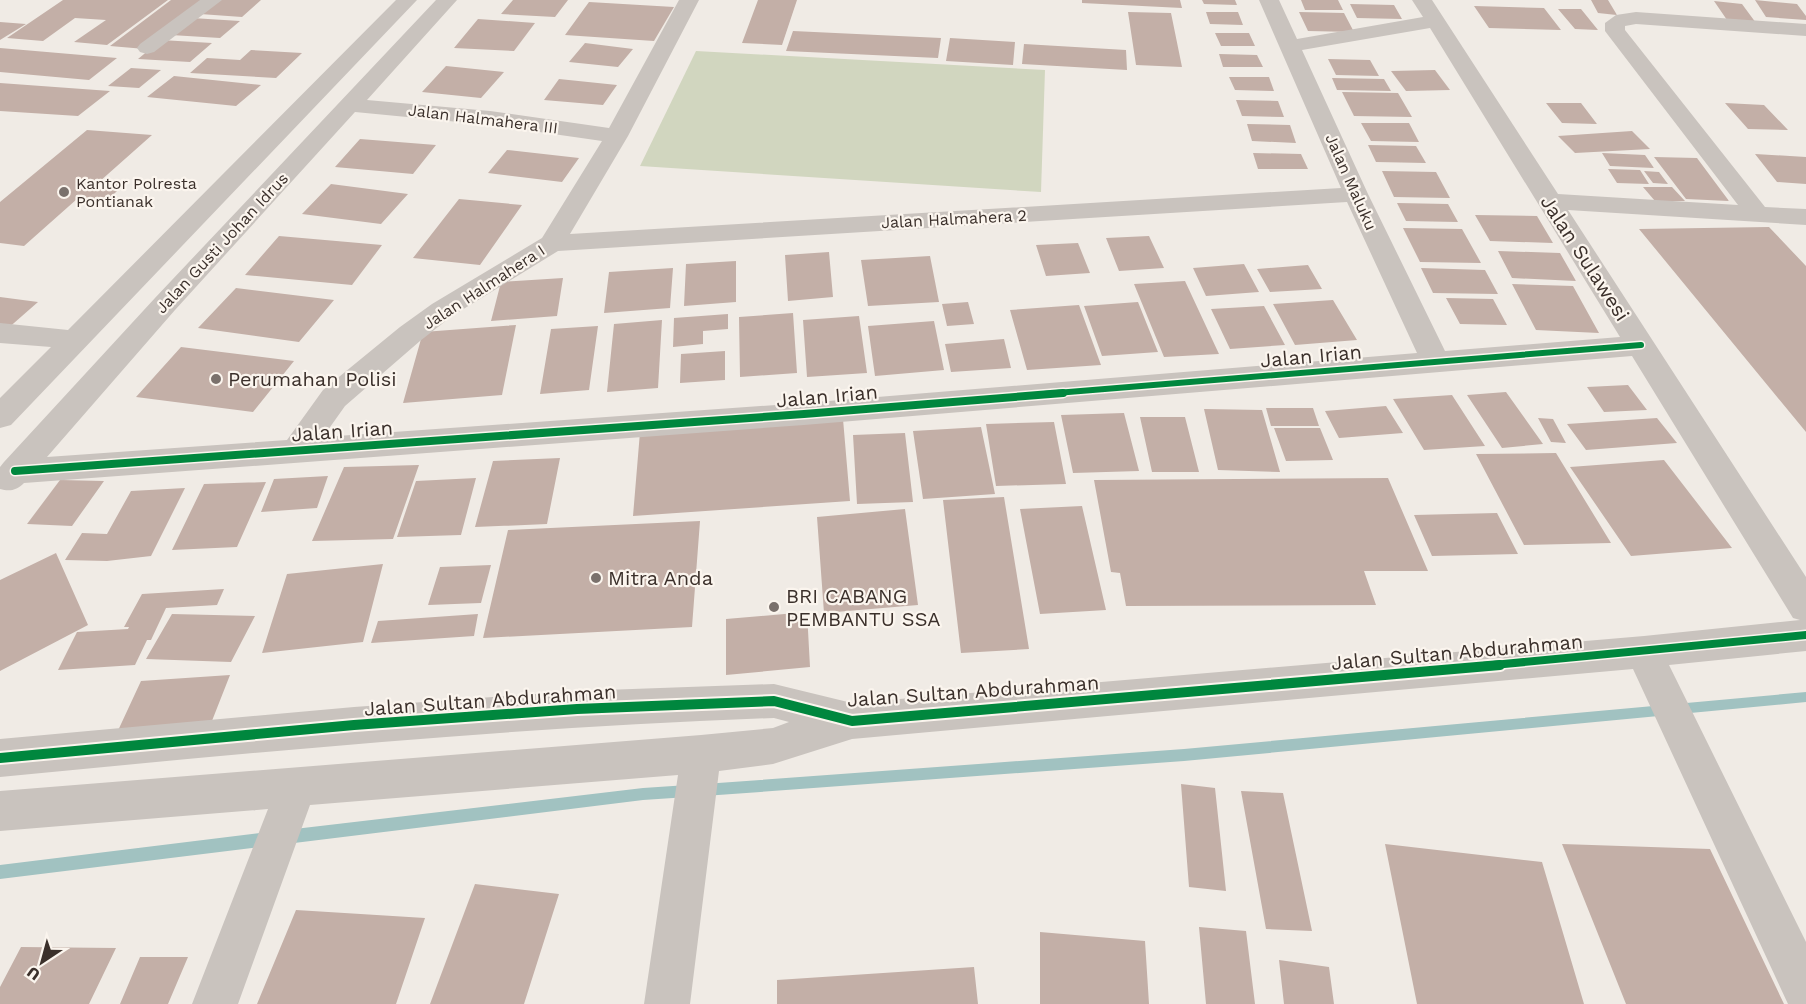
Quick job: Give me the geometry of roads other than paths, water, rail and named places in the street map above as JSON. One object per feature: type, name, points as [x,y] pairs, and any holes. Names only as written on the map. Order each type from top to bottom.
[{"type":"street","points":[[147,48],[212,0]]},
{"type":"street","name":"Jalan Gusti Johan Idrus","points":[[0,417],[407,0]]},
{"type":"street","name":"Jalan Gusti Johan Idrus","points":[[7,480],[252,210],[447,0]]},
{"type":"street","name":"Jalan Halmahera I","points":[[296,451],[334,398],[378,361],[442,310],[552,243],[616,136],[688,0]]},
{"type":"street","name":"Jalan Maluku","points":[[1269,0],[1292,46],[1356,194],[1436,362]]},
{"type":"street","points":[[1674,0],[1690,21]]},
{"type":"street","points":[[1292,46],[1428,10]]},
{"type":"street","name":"Jalan Sulawesi","points":[[1428,10],[1806,607]]},
{"type":"street","points":[[1757,213],[1615,31],[1615,23],[1623,19],[1690,21],[1806,30]]},
{"type":"street","name":"Jalan Halmahera III","points":[[349,105],[490,118],[616,136]]},
{"type":"street","name":"Jalan Halmahera 2","points":[[552,243],[1356,194]]},
{"type":"street","points":[[1549,201],[1806,217]]},
{"type":"street","points":[[206,206],[252,210]]},
{"type":"street","points":[[0,333],[76,340]]},
{"type":"street","name":"Jalan Irian","points":[[7,480],[296,451],[804,414],[1641,345]]},
{"type":"street","name":"Jalan Sultan Abdurahman","points":[[0,758],[354,725],[577,709],[774,701],[852,721],[1644,652],[1806,635]]},
{"type":"street","points":[[1644,652],[1806,991]]},
{"type":"street","points":[[0,810],[701,756],[773,746],[852,721]]},
{"type":"street","points":[[667,1004],[701,756]]},
{"type":"street","points":[[215,1004],[296,789]]},
{"type":"waterway","points":[[704,790],[1184,755],[1806,697]]},
{"type":"waterway","points":[[286,837],[643,794],[688,791]]},
{"type":"waterway","points":[[0,872],[268,839]]},
{"type":"place","name":"Kantor Polresta Pontianak","points":[[64,192]]},
{"type":"place","name":"Perumahan Polisi","points":[[216,379]]},
{"type":"place","name":"Mitra Anda","points":[[596,578]]},
{"type":"place","name":"BRI CABANG PEMBANTU SSA","points":[[774,607]]}]
